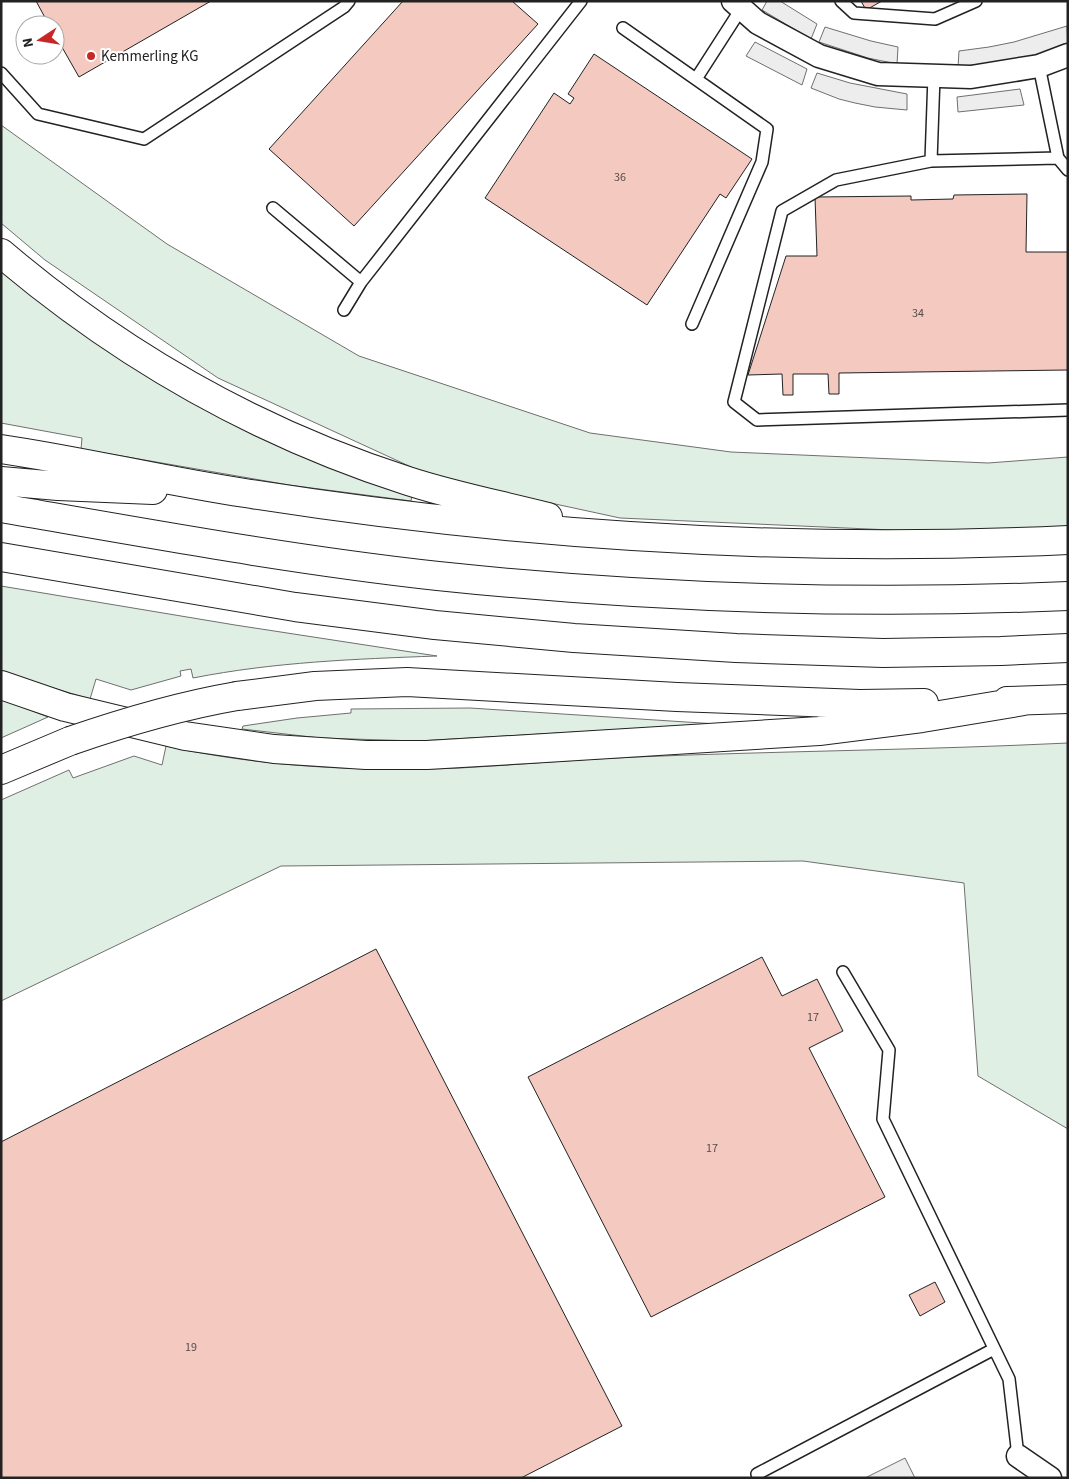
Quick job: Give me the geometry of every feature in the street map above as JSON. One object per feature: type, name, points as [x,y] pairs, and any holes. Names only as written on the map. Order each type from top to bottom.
[{"type":"highway","points":[[1,253],[80,314],[154,365],[234,410],[291,437],[342,458],[418,484],[627,536]]},
{"type":"highway","points":[[1,449],[43,455],[244,493],[503,526],[627,536],[747,542],[870,545],[992,544],[1068,540]]},
{"type":"highway","points":[[1,481],[58,486],[244,493]]},
{"type":"highway","points":[[1,508],[299,557],[436,576],[573,588],[733,598],[848,600],[940,601],[1068,596]]},
{"type":"highway","points":[[1,557],[295,607],[435,625],[574,638],[736,648],[884,653],[1068,648]]},
{"type":"highway","points":[[1,770],[70,741],[142,717],[209,701],[315,686],[407,682],[676,697],[860,704],[1068,699]]},
{"type":"highway","points":[[1,685],[65,707],[185,736],[274,748],[366,755],[427,755],[529,750],[819,732],[922,718],[1024,701]]},
{"type":"street","points":[[737,5],[758,23],[820,56],[878,74],[971,77],[1039,66],[1068,55]]},
{"type":"street","points":[[1018,1456],[1050,1478]]},
{"type":"lane","points":[[1,74],[38,114],[144,139],[344,7],[349,1]]},
{"type":"lane","points":[[344,310],[361,282],[581,1]]},
{"type":"lane","points":[[841,1],[854,13],[935,19],[976,1]]},
{"type":"lane","points":[[696,79],[737,5]]},
{"type":"lane","points":[[623,28],[766,130],[762,162],[692,324]]},
{"type":"lane","points":[[1039,66],[1058,158],[1068,170]]},
{"type":"lane","points":[[932,161],[934,76]]},
{"type":"lane","points":[[1058,158],[932,161],[836,180],[782,211],[734,402],[757,420],[1068,410]]},
{"type":"lane","points":[[273,208],[361,282]]},
{"type":"lane","points":[[843,972],[889,1050],[883,1119],[1010,1379],[1018,1456]]},
{"type":"lane","points":[[757,1474],[994,1349]]},
{"type":"green space","points":[[1,125],[167,244],[359,356],[590,433],[731,452],[988,463],[1068,457],[1068,527],[914,531],[620,518],[435,478],[218,378],[45,260],[1,223]]},
{"type":"green space","points":[[1,269],[145,374],[221,418],[315,461],[412,495],[411,501],[289,485],[81,449],[82,438],[1,423]]},
{"type":"green space","points":[[1,586],[437,656],[284,665],[193,678],[191,669],[180,671],[181,676],[131,690],[96,679],[90,699],[20,678],[1,670]]},
{"type":"green space","points":[[1,699],[48,717],[1,738]]},
{"type":"green space","points":[[470,708],[717,724],[418,741],[320,738],[242,729],[243,726],[297,718],[351,713],[351,709]]},
{"type":"green space","points":[[1068,743],[1068,1129],[978,1076],[964,883],[803,861],[281,866],[1,1001],[1,800],[69,770],[73,778],[134,756],[162,765],[166,746],[238,759],[275,763],[349,768],[423,769],[636,757]]},
{"type":"shaded area","points":[[767,1],[780,1],[817,24],[811,39],[762,10]]},
{"type":"shaded area","points":[[1067,26],[1068,44],[1018,59],[958,67],[959,51],[1014,42]]},
{"type":"shaded area","points":[[825,27],[898,47],[897,64],[868,58],[819,42]]},
{"type":"shaded area","points":[[755,42],[807,69],[802,85],[746,56]]},
{"type":"shaded area","points":[[817,73],[850,83],[907,94],[907,110],[855,103],[811,88]]},
{"type":"shaded area","points":[[1020,89],[1024,105],[958,112],[957,97]]},
{"type":"shaded area","points":[[905,1458],[915,1478],[865,1478]]},
{"type":"building","name":"Kemmerling KG","points":[[36,1],[211,1],[79,77],[65,52],[65,15],[44,15]]},
{"type":"building","points":[[403,1],[512,1],[538,24],[354,226],[269,149]]},
{"type":"building","points":[[861,1],[882,1],[866,10]]},
{"type":"building","points":[[594,54],[752,159],[726,198],[720,194],[647,305],[485,198],[554,93],[570,104],[574,98],[568,94]]},
{"type":"building","points":[[1027,194],[1026,252],[1068,252],[1068,370],[839,373],[839,394],[829,394],[828,374],[793,374],[793,395],[783,395],[782,374],[748,375],[786,256],[817,256],[815,197],[911,196],[911,200],[953,199],[954,195]]},
{"type":"building","points":[[376,949],[622,1426],[521,1478],[1,1478],[1,1142]]},
{"type":"building","points":[[762,957],[782,996],[817,979],[843,1031],[809,1048],[885,1197],[651,1317],[528,1077]]},
{"type":"building","points":[[935,1282],[945,1302],[920,1316],[909,1295]]},
{"type":"place","name":"Kemmerling KG","points":[[91,56]]}]
